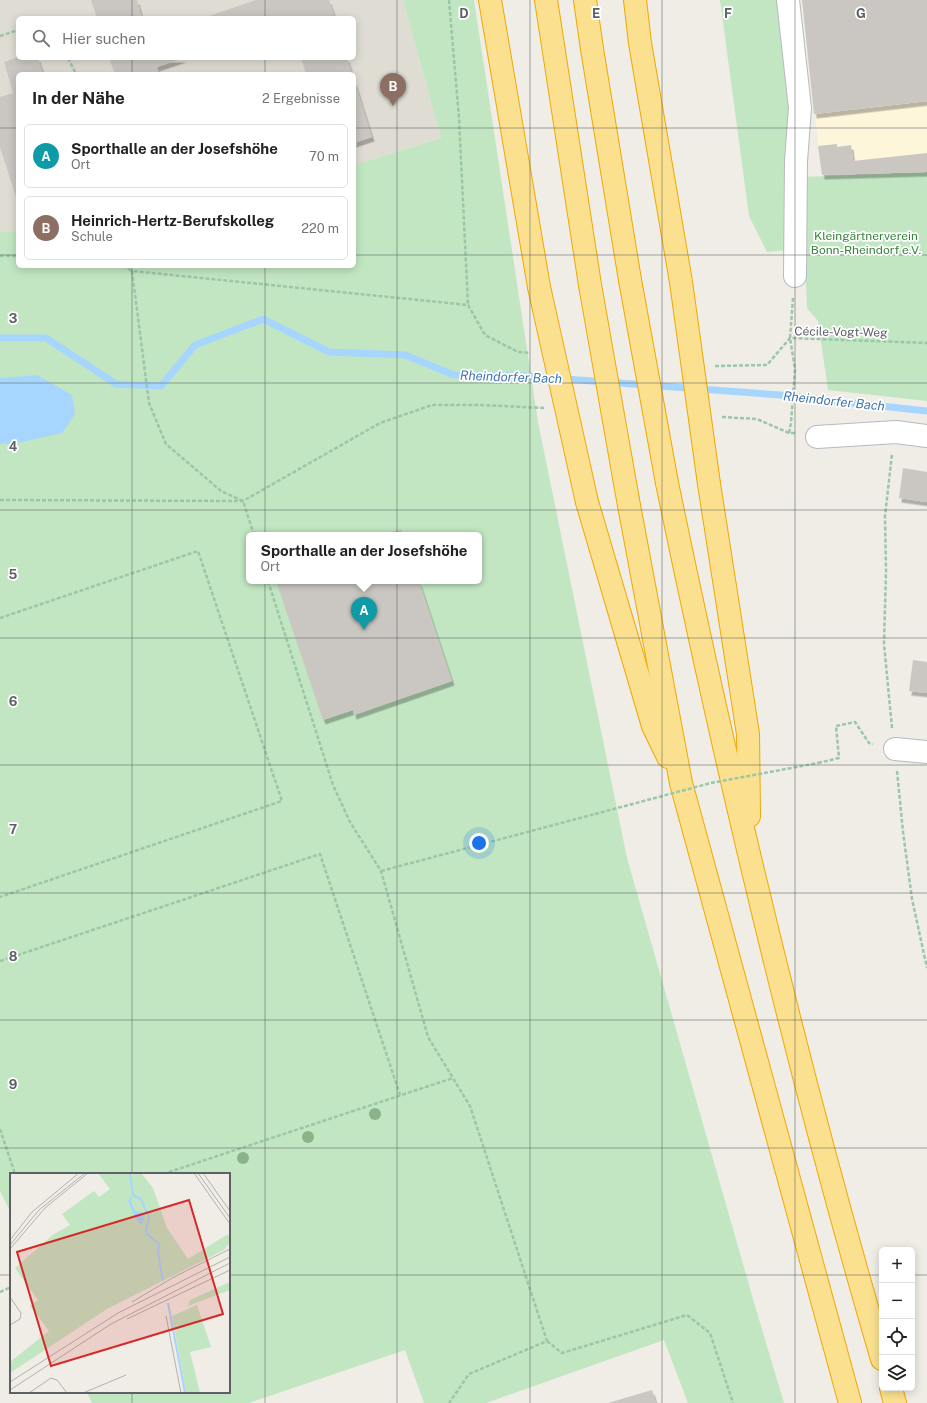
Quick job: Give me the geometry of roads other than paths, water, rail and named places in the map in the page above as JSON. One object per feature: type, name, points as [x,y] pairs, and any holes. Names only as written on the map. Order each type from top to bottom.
[{"type":"highway","points":[[490,0],[539,287],[586,502],[653,726],[681,783]]},
{"type":"highway","points":[[546,0],[590,285],[628,500],[681,783],[850,1403]]},
{"type":"highway","points":[[585,0],[630,280],[667,484],[703,655],[750,862],[808,1094],[881,1355]]},
{"type":"highway","points":[[635,0],[640,43],[681,282],[709,484],[748,734],[750,862]]},
{"type":"highway","points":[[892,1391],[895,1403]]},
{"type":"street","points":[[788,0],[800,108],[796,162],[795,276]]},
{"type":"street","points":[[817,437],[896,432],[927,436]]},
{"type":"street","points":[[895,749],[927,752]]},
{"type":"water","points":[[37,375],[72,395],[75,414],[62,433],[13,444],[0,444],[0,378]]},
{"type":"waterway","name":"Rheindorfer Bach","points":[[0,338],[46,338],[116,384],[161,386],[195,345],[263,319],[329,352],[405,355],[454,375],[525,376],[780,395],[927,411]]},
{"type":"place","name":"Heinrich-Hertz-Berufskolleg","points":[[393,106]]},
{"type":"place","name":"Sporthalle an der Josefshöhe","points":[[364,630]]},
{"type":"park label","name":"Kleingärtnerverein Bonn-Rheindorf e.V.","points":[[866,243]]}]
